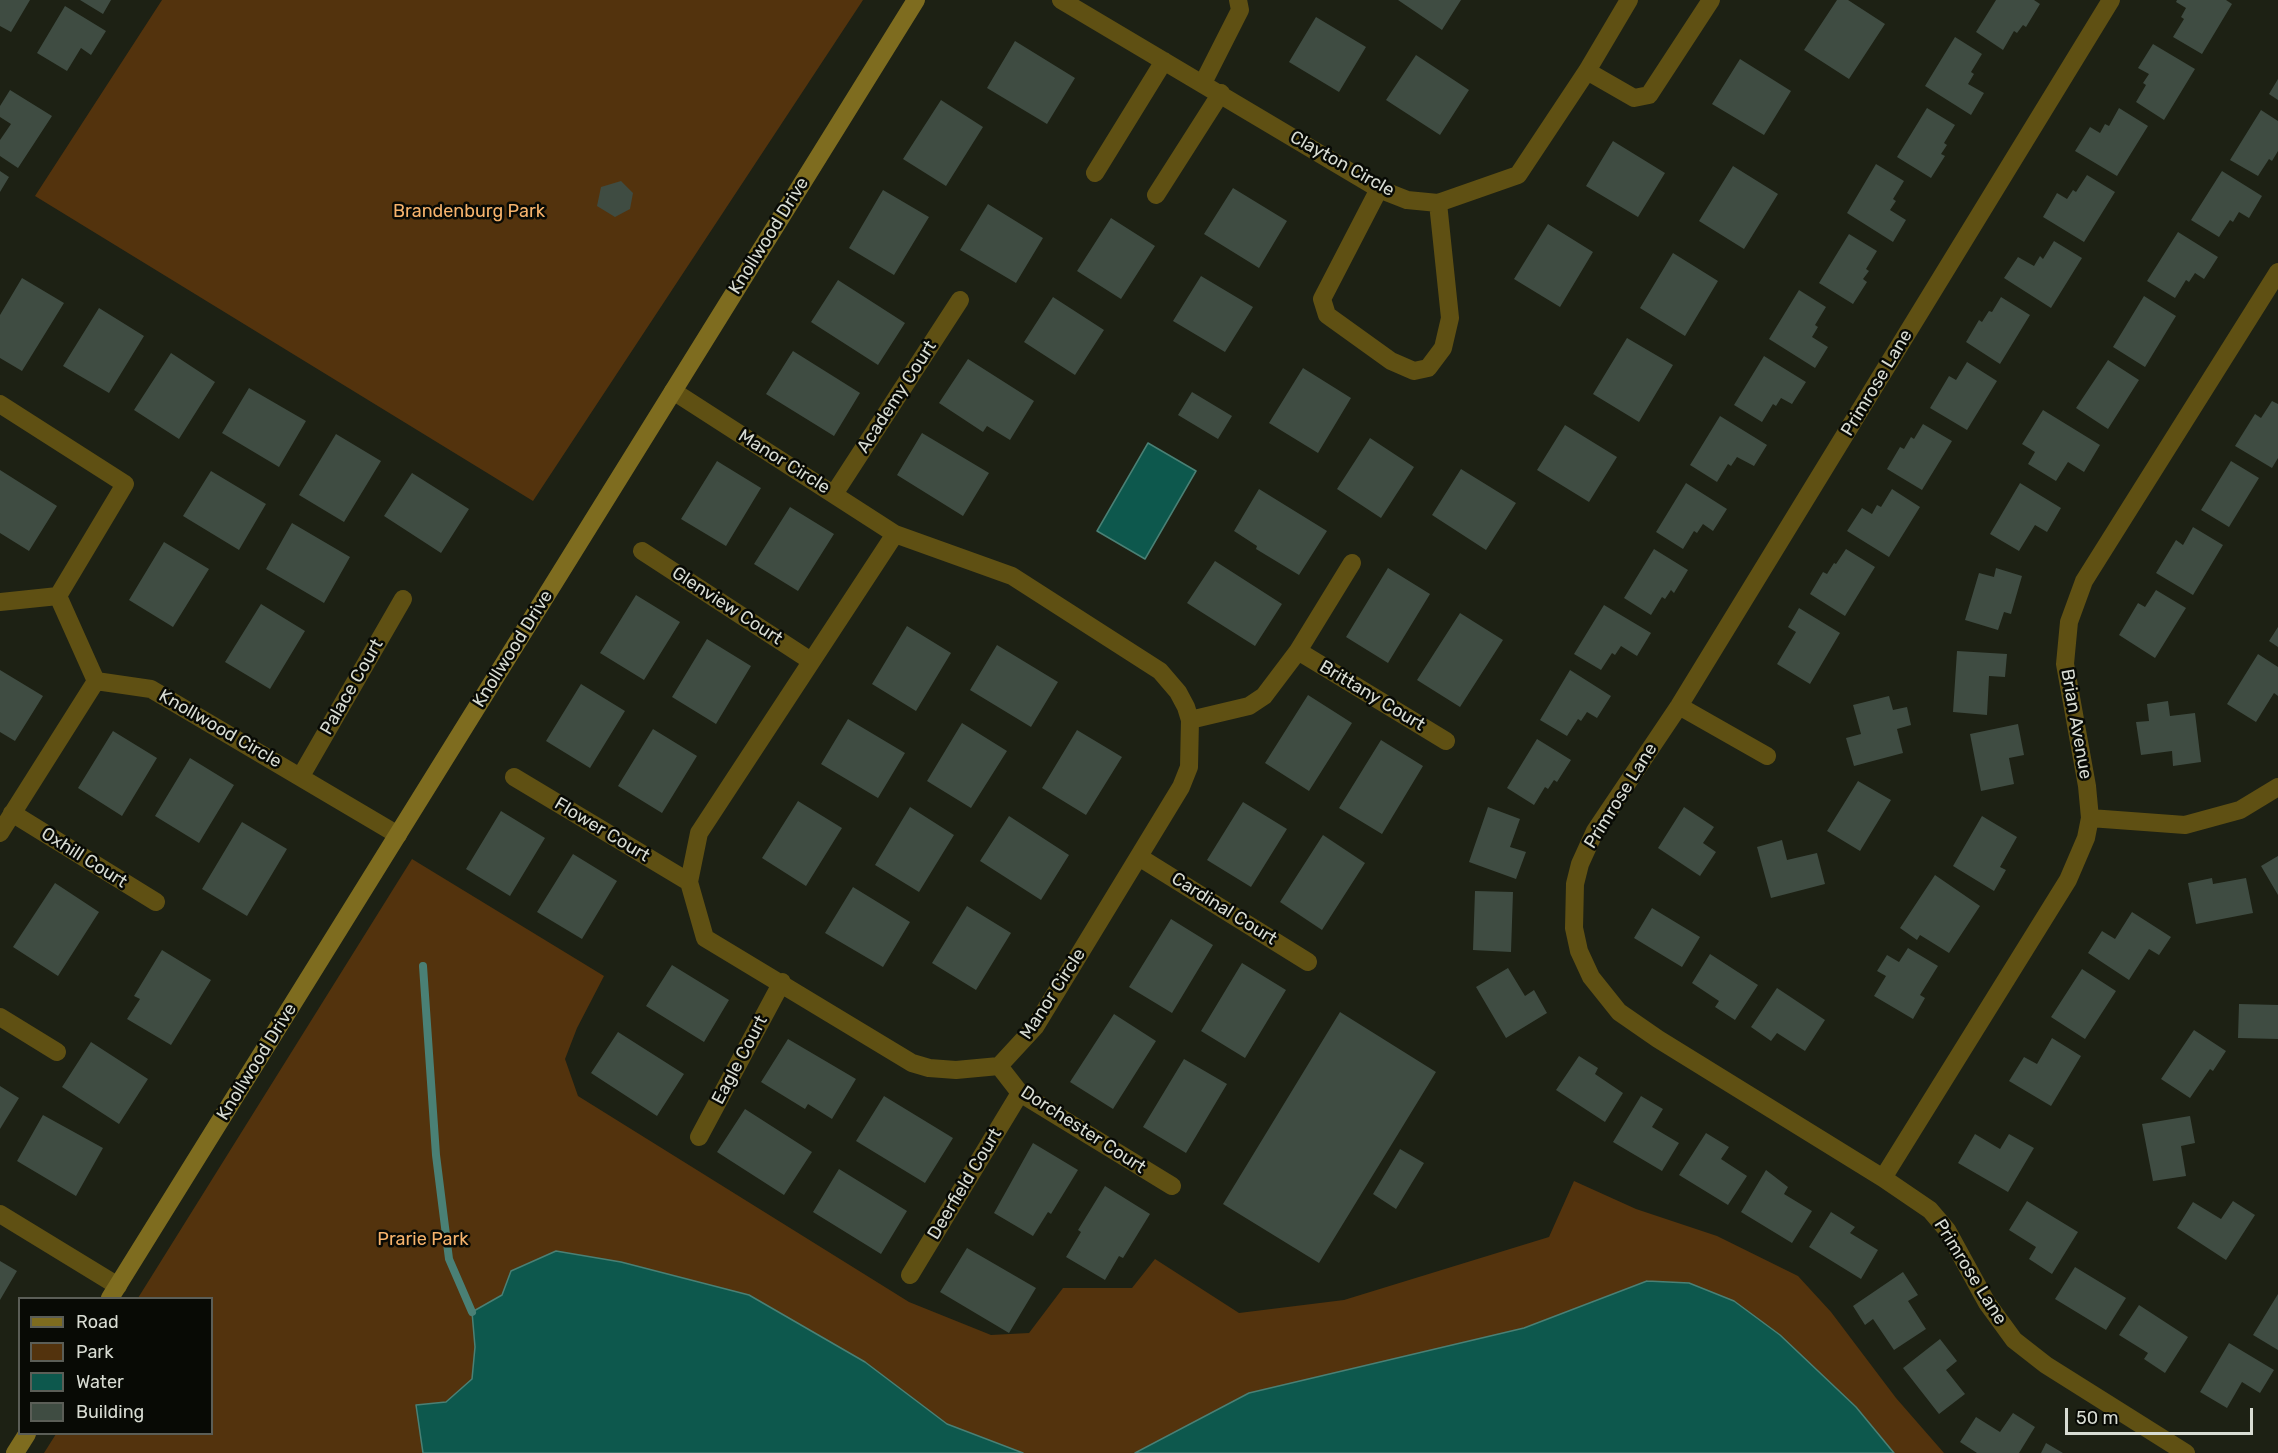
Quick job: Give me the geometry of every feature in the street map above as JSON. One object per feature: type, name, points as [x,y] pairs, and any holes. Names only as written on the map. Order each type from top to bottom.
[{"type":"street","name":"Knollwood Drive","points":[[114,1292],[916,0]]},
{"type":"street","name":"Clayton Circle","points":[[1061,0],[1221,93],[1379,189],[1407,200],[1438,203],[1518,175],[1587,71],[1629,0]]},
{"type":"street","points":[[1203,83],[1240,10],[1238,0]]},
{"type":"street","points":[[1587,71],[1634,98],[1649,96],[1711,0]]},
{"type":"street","name":"Primrose Lane","points":[[2111,0],[1679,706],[1595,831],[1584,855],[1575,884],[1574,913],[1579,951],[1591,977],[1605,996],[1635,1024],[1883,1178],[1939,1219],[1961,1251],[2003,1326],[2027,1352],[2186,1453]]},
{"type":"street","points":[[1095,173],[1164,61]]},
{"type":"street","points":[[1156,195],[1221,93]]},
{"type":"street","points":[[1379,189],[1322,299],[1327,315],[1391,361],[1414,371],[1428,368],[1443,348],[1450,318],[1438,203]]},
{"type":"street","name":"Brian Avenue","points":[[1883,1178],[2068,880],[2079,857],[2090,818],[2088,786],[2065,664],[2065,644],[2084,581],[2278,272]]},
{"type":"street","name":"Academy Court","points":[[834,494],[960,300]]},
{"type":"street","name":"Manor Circle","points":[[673,391],[895,534],[1012,576],[1138,655],[1160,671],[1178,692],[1190,720],[1189,767],[1181,787],[1035,1028],[999,1066]]},
{"type":"street","points":[[0,404],[124,484],[58,596]]},
{"type":"street","points":[[895,534],[699,834],[689,882],[705,938],[782,982],[912,1063],[929,1068],[956,1070],[999,1066]]},
{"type":"street","name":"Glenview Court","points":[[642,551],[811,661]]},
{"type":"street","points":[[1190,720],[1249,705],[1264,696],[1298,651],[1352,563]]},
{"type":"street","points":[[0,602],[58,596]]},
{"type":"street","points":[[0,833],[96,681],[58,596]]},
{"type":"street","name":"Palace Court","points":[[301,776],[403,599]]},
{"type":"street","name":"Brittany Court","points":[[1298,651],[1446,741]]},
{"type":"street","name":"Knollwood Circle","points":[[96,681],[151,689],[398,835]]},
{"type":"street","points":[[1679,706],[1767,756]]},
{"type":"street","name":"Flower Court","points":[[514,777],[689,882]]},
{"type":"street","points":[[2090,818],[2185,825],[2240,810],[2278,787]]},
{"type":"street","name":"Oxhill Court","points":[[12,813],[156,902]]},
{"type":"street","name":"Cardinal Court","points":[[1139,857],[1308,962]]},
{"type":"street","name":"Eagle Court","points":[[699,1137],[782,982]]},
{"type":"street","points":[[0,1017],[57,1052]]},
{"type":"street","name":"Dorchester Court","points":[[999,1066],[1020,1093],[1172,1186]]},
{"type":"street","name":"Deerfield Court","points":[[910,1275],[1020,1093]]},
{"type":"street","points":[[0,1214],[114,1292]]},
{"type":"street","points":[[15,1453],[26,1435]]},
{"type":"green space","name":"Brandenburg Park","points":[[162,0],[863,0],[533,501],[35,196]]},
{"type":"green space","name":"Prarie Park","points":[[412,859],[604,976],[577,1028],[565,1059],[578,1096],[909,1302],[991,1335],[1029,1333],[1063,1288],[1132,1288],[1155,1259],[1239,1313],[1344,1300],[1549,1237],[1574,1181],[1636,1209],[1717,1236],[1798,1276],[1831,1312],[1896,1398],[1944,1453],[44,1453],[55,1435],[213,1435],[213,1297],[139,1297]]},
{"type":"water","points":[[1148,443],[1196,471],[1145,559],[1097,531]]},
{"type":"water","points":[[556,1251],[621,1262],[749,1295],[865,1362],[947,1424],[1023,1453],[423,1453],[416,1405],[446,1402],[472,1379],[475,1347],[472,1312],[502,1295],[511,1271]]},
{"type":"water","points":[[1647,1281],[1689,1283],[1734,1301],[1780,1335],[1856,1407],[1894,1453],[1135,1453],[1249,1393],[1524,1328]]},
{"type":"building","points":[[0,0],[30,0],[11,32],[0,26]]},
{"type":"building","points":[[80,0],[111,0],[103,14]]},
{"type":"building","points":[[1398,0],[1461,0],[1442,30]]},
{"type":"building","points":[[1837,0],[1848,0],[1885,24],[1849,79],[1804,50]]},
{"type":"building","points":[[1996,0],[2034,0],[2040,4],[2026,27],[2023,25],[2017,33],[2014,31],[2003,50],[1976,32]]},
{"type":"building","points":[[2177,0],[2226,0],[2232,4],[2202,54],[2173,37],[2184,19],[2181,17],[2186,8],[2176,2]]},
{"type":"building","points":[[65,6],[106,31],[91,55],[81,48],[67,71],[37,53]]},
{"type":"building","points":[[1316,17],[1366,47],[1339,92],[1289,62]]},
{"type":"building","points":[[1955,37],[1982,54],[1971,72],[1974,74],[1968,84],[1984,93],[1971,115],[1925,86]]},
{"type":"building","points":[[1015,41],[1075,78],[1047,124],[987,88]]},
{"type":"building","points":[[2153,44],[2195,69],[2164,120],[2136,102],[2146,85],[2143,83],[2149,74],[2138,68]]},
{"type":"building","points":[[1416,55],[1469,90],[1440,135],[1386,100]]},
{"type":"building","points":[[1740,59],[1791,91],[1764,135],[1712,104]]},
{"type":"building","points":[[2278,79],[2278,100],[2269,94]]},
{"type":"building","points":[[10,90],[52,116],[18,168],[0,156],[0,140],[11,124],[0,117],[0,106]]},
{"type":"building","points":[[941,100],[983,127],[946,186],[903,159]]},
{"type":"building","points":[[1927,108],[1955,125],[1944,143],[1947,145],[1941,154],[1945,156],[1931,178],[1897,157]]},
{"type":"building","points":[[2119,108],[2148,126],[2117,176],[2075,151],[2090,127],[2100,133],[2105,124],[2109,126]]},
{"type":"building","points":[[2261,110],[2278,121],[2278,151],[2272,161],[2269,159],[2258,176],[2230,160]]},
{"type":"building","points":[[1613,141],[1665,173],[1638,217],[1586,186]]},
{"type":"building","points":[[1876,164],[1904,181],[1893,199],[1896,201],[1890,210],[1906,220],[1893,242],[1847,213]]},
{"type":"building","points":[[1733,166],[1778,194],[1744,249],[1699,221]]},
{"type":"building","points":[[0,171],[9,177],[0,192]]},
{"type":"building","points":[[2222,171],[2262,196],[2249,218],[2239,212],[2233,222],[2230,220],[2219,237],[2191,220]]},
{"type":"building","points":[[2087,175],[2115,192],[2084,242],[2043,217],[2057,193],[2067,199],[2073,190],[2076,192]]},
{"type":"building","points":[[621,181],[633,193],[630,209],[615,217],[597,206],[601,187]]},
{"type":"building","points":[[1233,188],[1287,221],[1259,268],[1204,234]]},
{"type":"building","points":[[883,190],[929,217],[894,275],[849,248]]},
{"type":"building","points":[[988,204],[1043,238],[1016,283],[960,250]]},
{"type":"building","points":[[1111,218],[1155,246],[1121,299],[1077,271]]},
{"type":"building","points":[[1548,224],[1593,252],[1560,307],[1514,279]]},
{"type":"building","points":[[2178,232],[2218,257],[2204,279],[2195,273],[2189,282],[2186,280],[2175,298],[2147,281]]},
{"type":"building","points":[[1849,234],[1877,251],[1866,269],[1869,271],[1863,279],[1867,282],[1853,304],[1819,283]]},
{"type":"building","points":[[2054,241],[2082,258],[2051,308],[2004,278],[2018,257],[2034,266],[2040,256],[2043,259]]},
{"type":"building","points":[[1673,253],[1718,281],[1685,336],[1640,308]]},
{"type":"building","points":[[1201,276],[1253,307],[1225,352],[1173,321]]},
{"type":"building","points":[[22,278],[64,303],[22,371],[0,358],[0,315]]},
{"type":"building","points":[[838,280],[905,323],[878,365],[811,322]]},
{"type":"building","points":[[1799,290],[1826,307],[1815,325],[1818,327],[1812,337],[1828,347],[1815,368],[1769,339]]},
{"type":"building","points":[[2144,296],[2176,316],[2145,367],[2113,347]]},
{"type":"building","points":[[1053,297],[1104,330],[1075,375],[1024,342]]},
{"type":"building","points":[[2001,297],[2030,315],[2000,364],[1966,342],[1979,320],[1982,322],[1989,311],[1992,312]]},
{"type":"building","points":[[99,308],[144,336],[109,393],[63,366]]},
{"type":"building","points":[[1627,338],[1673,365],[1639,422],[1593,394]]},
{"type":"building","points":[[793,351],[860,393],[834,436],[766,394]]},
{"type":"building","points":[[171,353],[215,382],[179,439],[134,410]]},
{"type":"building","points":[[1764,356],[1806,382],[1792,404],[1781,398],[1776,406],[1773,404],[1762,422],[1734,405]]},
{"type":"building","points":[[968,359],[1034,401],[1010,440],[987,426],[983,432],[939,403]]},
{"type":"building","points":[[2108,360],[2139,380],[2108,429],[2076,408]]},
{"type":"building","points":[[1967,362],[1997,381],[1967,430],[1930,408],[1949,376],[1956,380]]},
{"type":"building","points":[[1303,368],[1351,398],[1318,453],[1269,423]]},
{"type":"building","points":[[249,388],[306,421],[279,467],[222,433]]},
{"type":"building","points":[[1192,392],[1232,416],[1218,439],[1178,415]]},
{"type":"building","points":[[2272,401],[2278,404],[2278,458],[2272,468],[2235,446],[2255,414],[2261,418]]},
{"type":"building","points":[[2043,410],[2100,445],[2084,472],[2068,462],[2056,481],[2028,464],[2035,452],[2022,444]]},
{"type":"building","points":[[1720,416],[1767,445],[1754,466],[1737,457],[1731,466],[1728,464],[1717,482],[1690,465]]},
{"type":"building","points":[[1923,424],[1952,441],[1922,490],[1887,469],[1900,447],[1904,449],[1911,437],[1914,439]]},
{"type":"building","points":[[1565,425],[1617,457],[1589,502],[1537,470]]},
{"type":"building","points":[[922,433],[989,473],[963,516],[897,475]]},
{"type":"building","points":[[336,434],[381,461],[344,522],[299,495]]},
{"type":"building","points":[[1370,438],[1414,467],[1381,518],[1337,489]]},
{"type":"building","points":[[717,461],[761,488],[726,546],[681,519]]},
{"type":"building","points":[[2231,461],[2259,478],[2229,527],[2201,510]]},
{"type":"building","points":[[1461,469],[1516,503],[1486,550],[1432,515]]},
{"type":"building","points":[[0,470],[57,506],[29,551],[0,533]]},
{"type":"building","points":[[211,471],[266,504],[239,550],[183,516]]},
{"type":"building","points":[[412,473],[469,509],[441,553],[384,516]]},
{"type":"building","points":[[1686,483],[1727,509],[1713,531],[1703,524],[1697,533],[1694,531],[1683,549],[1656,532]]},
{"type":"building","points":[[2020,483],[2061,508],[2047,532],[2035,525],[2019,551],[1990,534]]},
{"type":"building","points":[[1259,489],[1327,531],[1299,575],[1256,549],[1257,546],[1234,531]]},
{"type":"building","points":[[1892,489],[1920,507],[1889,557],[1847,531],[1862,508],[1872,514],[1877,505],[1881,507]]},
{"type":"building","points":[[790,507],[834,534],[798,591],[754,564]]},
{"type":"building","points":[[292,523],[350,557],[324,603],[266,569]]},
{"type":"building","points":[[2193,527],[2223,545],[2193,595],[2156,573],[2176,540],[2183,545]]},
{"type":"building","points":[[164,542],[209,569],[173,627],[129,600]]},
{"type":"building","points":[[1654,549],[1688,570],[1674,593],[1671,590],[1665,599],[1662,597],[1651,615],[1624,598]]},
{"type":"building","points":[[1846,549],[1875,567],[1845,616],[1810,594],[1823,572],[1827,574]]},
{"type":"building","points":[[1215,561],[1282,604],[1255,646],[1187,603]]},
{"type":"building","points":[[1388,568],[1430,594],[1388,663],[1346,637]]},
{"type":"building","points":[[1996,568],[2022,576],[2011,614],[2004,612],[1998,630],[1965,620],[1979,573],[1994,577]]},
{"type":"building","points":[[2156,590],[2186,608],[2155,658],[2119,635],[2138,603],[2145,607]]},
{"type":"building","points":[[636,595],[680,622],[644,680],[600,653]]},
{"type":"building","points":[[261,604],[305,631],[270,689],[225,662]]},
{"type":"building","points":[[1604,605],[1651,633],[1637,656],[1621,646],[1615,655],[1612,653],[1601,670],[1574,654]]},
{"type":"building","points":[[1799,608],[1840,633],[1810,684],[1777,664],[1796,632],[1788,627]]},
{"type":"building","points":[[1460,613],[1503,640],[1460,707],[1417,680]]},
{"type":"building","points":[[907,626],[951,653],[916,711],[872,684]]},
{"type":"building","points":[[2278,627],[2278,647],[2269,641]]},
{"type":"building","points":[[707,639],[751,666],[716,724],[672,697]]},
{"type":"building","points":[[997,645],[1058,682],[1031,727],[970,690]]},
{"type":"building","points":[[1957,651],[2007,654],[2005,677],[1989,676],[1987,715],[1953,712]]},
{"type":"building","points":[[2258,654],[2278,667],[2278,696],[2274,693],[2256,722],[2227,704]]},
{"type":"building","points":[[0,670],[43,696],[15,741],[0,732]]},
{"type":"building","points":[[1570,670],[1611,696],[1597,718],[1587,712],[1581,721],[1578,719],[1567,736],[1540,720]]},
{"type":"building","points":[[581,684],[625,711],[590,768],[546,741]]},
{"type":"building","points":[[1308,695],[1352,723],[1309,791],[1265,763]]},
{"type":"building","points":[[1889,696],[1893,710],[1907,707],[1911,725],[1897,729],[1903,753],[1854,766],[1846,738],[1861,734],[1853,705]]},
{"type":"building","points":[[2168,701],[2170,716],[2195,713],[2201,762],[2173,766],[2172,751],[2141,755],[2136,722],[2149,721],[2147,704]]},
{"type":"building","points":[[848,719],[905,753],[878,798],[821,764]]},
{"type":"building","points":[[962,723],[1007,751],[971,808],[927,781]]},
{"type":"building","points":[[2018,724],[2024,755],[2009,758],[2014,784],[1981,791],[1970,734]]},
{"type":"building","points":[[653,729],[697,756],[662,813],[618,786]]},
{"type":"building","points":[[1077,730],[1122,757],[1086,815],[1042,788]]},
{"type":"building","points":[[113,731],[157,758],[122,816],[78,788]]},
{"type":"building","points":[[1537,739],[1571,760],[1557,782],[1554,780],[1548,789],[1545,787],[1534,805],[1507,788]]},
{"type":"building","points":[[1381,740],[1423,766],[1382,834],[1339,808]]},
{"type":"building","points":[[190,758],[234,785],[199,843],[155,816]]},
{"type":"building","points":[[1858,781],[1891,800],[1860,851],[1827,831]]},
{"type":"building","points":[[798,801],[842,828],[806,886],[762,858]]},
{"type":"building","points":[[1243,802],[1287,829],[1251,887],[1207,860]]},
{"type":"building","points":[[910,807],[954,835],[919,892],[875,865]]},
{"type":"building","points":[[1488,807],[1520,819],[1510,847],[1526,852],[1516,879],[1469,862]]},
{"type":"building","points":[[1684,807],[1714,827],[1703,843],[1716,852],[1700,876],[1658,848]]},
{"type":"building","points":[[501,811],[545,838],[510,896],[466,869]]},
{"type":"building","points":[[1009,816],[1069,855],[1041,900],[980,861]]},
{"type":"building","points":[[1982,816],[2017,837],[2000,867],[2006,870],[1994,891],[1953,866]]},
{"type":"building","points":[[242,822],[287,849],[247,916],[202,889]]},
{"type":"building","points":[[1323,835],[1365,863],[1322,930],[1280,902]]},
{"type":"building","points":[[1782,840],[1787,860],[1817,853],[1825,884],[1771,898],[1757,847]]},
{"type":"building","points":[[573,854],[617,881],[582,939],[537,912]]},
{"type":"building","points":[[2278,856],[2278,895],[2261,866]]},
{"type":"building","points":[[1935,875],[1980,906],[1949,953],[1920,935],[1917,940],[1900,928]]},
{"type":"building","points":[[2212,878],[2213,884],[2246,878],[2253,913],[2196,924],[2188,883]]},
{"type":"building","points":[[55,883],[99,912],[58,976],[13,947]]},
{"type":"building","points":[[853,887],[910,922],[883,967],[825,933]]},
{"type":"building","points":[[1475,891],[1513,892],[1511,952],[1473,950]]},
{"type":"building","points":[[967,906],[1011,933],[976,990],[932,963]]},
{"type":"building","points":[[1652,908],[1700,937],[1682,967],[1634,938]]},
{"type":"building","points":[[2132,912],[2171,937],[2159,955],[2149,949],[2129,980],[2088,953],[2102,931],[2115,939]]},
{"type":"building","points":[[1171,919],[1213,945],[1172,1013],[1129,987]]},
{"type":"building","points":[[1908,948],[1938,966],[1920,995],[1925,998],[1913,1019],[1874,996],[1886,976],[1877,971],[1887,955],[1899,962]]},
{"type":"building","points":[[162,950],[211,980],[171,1045],[127,1019],[140,999],[134,996]]},
{"type":"building","points":[[1710,954],[1758,985],[1735,1020],[1715,1007],[1719,1001],[1692,983]]},
{"type":"building","points":[[1242,963],[1286,990],[1245,1058],[1201,1031]]},
{"type":"building","points":[[672,965],[729,1000],[704,1042],[646,1006]]},
{"type":"building","points":[[1508,968],[1525,996],[1534,990],[1547,1013],[1506,1038],[1476,987]]},
{"type":"building","points":[[2082,969],[2116,991],[2085,1039],[2051,1017]]},
{"type":"building","points":[[1777,988],[1825,1020],[1805,1051],[1777,1033],[1771,1041],[1751,1027]]},
{"type":"building","points":[[2239,1004],[2278,1005],[2278,1039],[2238,1038]]},
{"type":"building","points":[[1340,1012],[1436,1072],[1319,1263],[1223,1204]]},
{"type":"building","points":[[1114,1014],[1156,1041],[1113,1109],[1070,1082]]},
{"type":"building","points":[[2194,1030],[2226,1051],[2213,1071],[2210,1069],[2190,1098],[2161,1079]]},
{"type":"building","points":[[618,1032],[684,1074],[657,1116],[591,1073]]},
{"type":"building","points":[[2052,1038],[2081,1056],[2051,1106],[2009,1081],[2024,1057],[2037,1064]]},
{"type":"building","points":[[788,1039],[856,1079],[832,1119],[808,1104],[805,1109],[761,1082]]},
{"type":"building","points":[[91,1042],[148,1079],[119,1124],[62,1087]]},
{"type":"building","points":[[1579,1056],[1598,1068],[1595,1074],[1623,1093],[1605,1122],[1556,1090]]},
{"type":"building","points":[[1184,1059],[1227,1084],[1186,1153],[1143,1127]]},
{"type":"building","points":[[0,1086],[19,1098],[0,1129]]},
{"type":"building","points":[[884,1096],[953,1138],[925,1183],[856,1141]]},
{"type":"building","points":[[1641,1096],[1663,1109],[1652,1127],[1679,1143],[1662,1171],[1613,1142]]},
{"type":"building","points":[[745,1109],[812,1152],[784,1195],[717,1152]]},
{"type":"building","points":[[43,1115],[103,1148],[76,1196],[17,1161]]},
{"type":"building","points":[[2190,1116],[2195,1143],[2181,1146],[2186,1176],[2153,1181],[2142,1124]]},
{"type":"building","points":[[1706,1133],[1729,1147],[1721,1159],[1747,1176],[1728,1205],[1679,1175]]},
{"type":"building","points":[[1975,1134],[2000,1149],[2009,1134],[2034,1148],[2008,1192],[1958,1163]]},
{"type":"building","points":[[1033,1143],[1078,1170],[1051,1214],[1048,1212],[1033,1236],[994,1213]]},
{"type":"building","points":[[1400,1149],[1424,1163],[1396,1209],[1373,1194]]},
{"type":"building","points":[[839,1169],[907,1211],[881,1254],[813,1212]]},
{"type":"building","points":[[1766,1170],[1788,1187],[1784,1194],[1812,1211],[1792,1243],[1741,1212]]},
{"type":"building","points":[[1105,1186],[1150,1214],[1123,1258],[1119,1256],[1105,1280],[1066,1257],[1081,1232],[1078,1230]]},
{"type":"building","points":[[2027,1201],[2078,1232],[2052,1274],[2029,1259],[2036,1247],[2009,1230]]},
{"type":"building","points":[[2233,1201],[2255,1215],[2226,1260],[2177,1228],[2193,1202],[2221,1219]]},
{"type":"building","points":[[1831,1212],[1855,1227],[1850,1233],[1878,1250],[1861,1279],[1809,1247]]},
{"type":"building","points":[[967,1248],[1036,1288],[1009,1333],[940,1292]]},
{"type":"building","points":[[0,1261],[17,1271],[0,1300]]},
{"type":"building","points":[[2075,1267],[2126,1298],[2106,1330],[2055,1299]]},
{"type":"building","points":[[1903,1272],[1918,1295],[1908,1301],[1926,1329],[1894,1350],[1873,1319],[1865,1325],[1853,1306]]},
{"type":"building","points":[[2278,1294],[2278,1350],[2253,1335]]},
{"type":"building","points":[[2139,1305],[2188,1337],[2165,1373],[2144,1359],[2148,1353],[2119,1335]]},
{"type":"building","points":[[1940,1339],[1957,1361],[1946,1370],[1965,1394],[1939,1414],[1903,1368]]},
{"type":"building","points":[[2229,1343],[2274,1370],[2260,1393],[2242,1382],[2227,1408],[2200,1392]]},
{"type":"building","points":[[2013,1413],[2035,1427],[2019,1453],[1977,1453],[1960,1442],[1976,1417],[2000,1432]]},
{"type":"building","points":[[2046,1443],[2063,1453],[2041,1453]]},
{"type":"waterway","points":[[423,966],[436,1155],[449,1259],[472,1312]]}]
